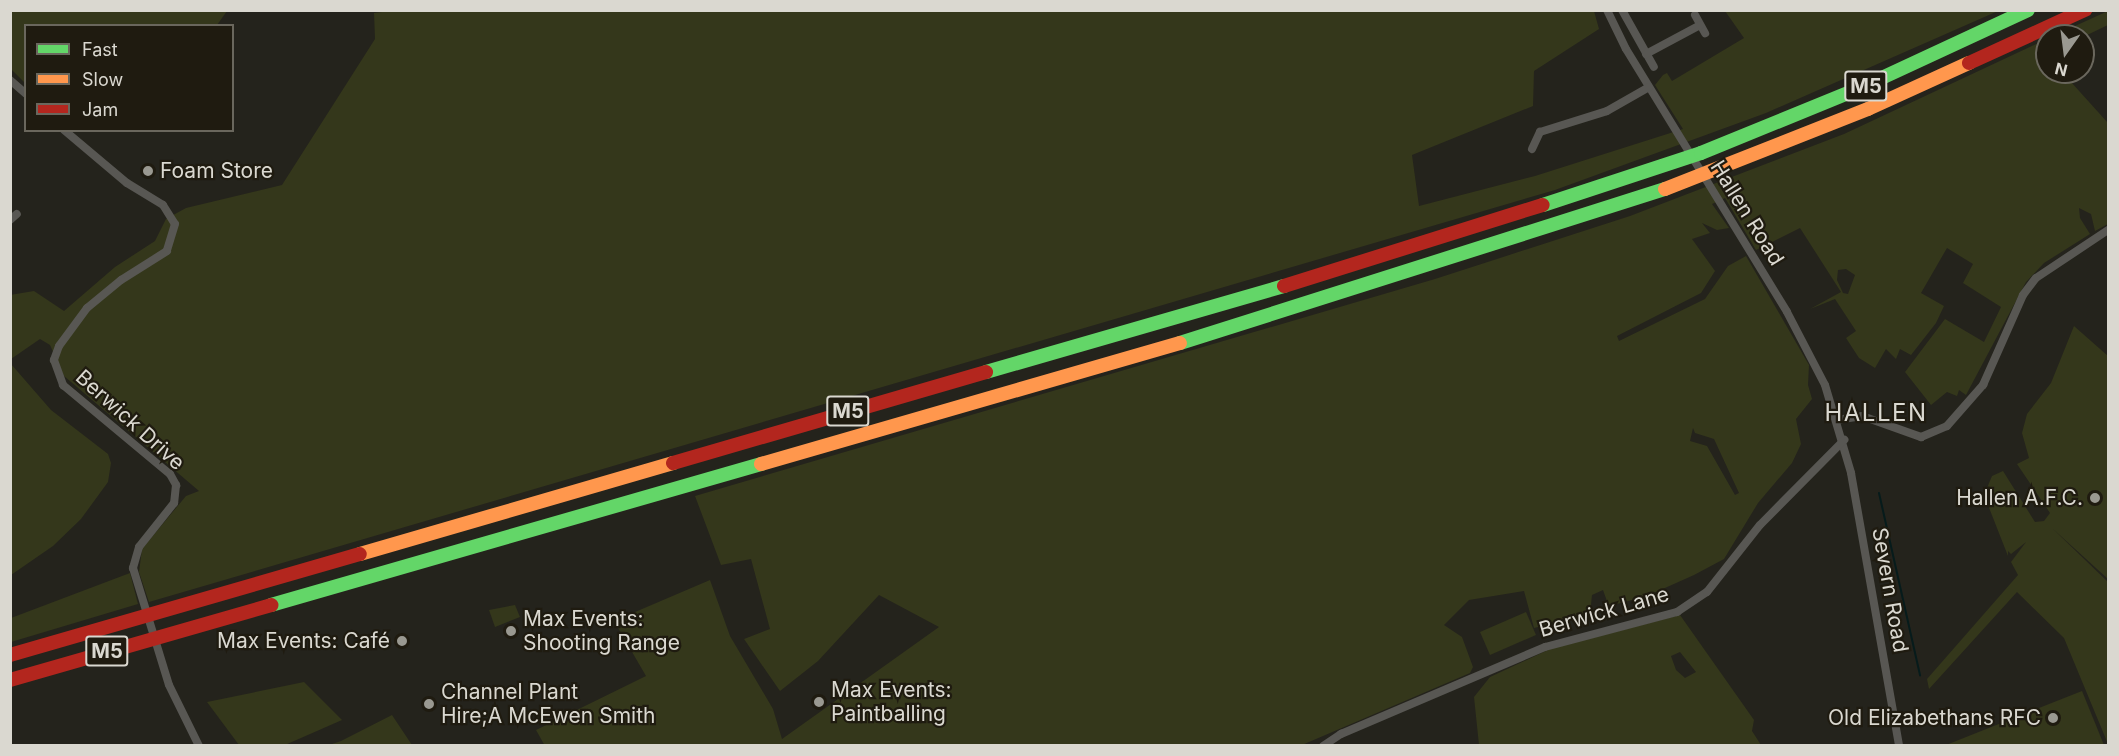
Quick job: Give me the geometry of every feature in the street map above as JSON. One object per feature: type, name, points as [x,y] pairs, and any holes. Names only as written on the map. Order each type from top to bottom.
[{"type":"highway","name":"M5","points":[[10,656],[1394,254],[1683,160],[1860,88],[2028,10]]},
{"type":"highway","name":"M5","points":[[10,680],[1178,344],[1695,180],[1927,83],[2085,10]]},
{"type":"street","name":"Hallen Road","points":[[1607,10],[1649,87],[1807,347],[1844,440]]},
{"type":"street","points":[[1622,10],[1654,67]]},
{"type":"street","points":[[1695,15],[1705,33]]},
{"type":"street","points":[[1646,54],[1700,25]]},
{"type":"street","points":[[10,80],[24,92]]},
{"type":"street","points":[[1532,149],[1539,132],[1606,111],[1649,87]]},
{"type":"street","name":"Berwick Drive","points":[[66,132],[127,183],[163,205],[175,224],[167,251],[121,280],[87,308],[59,346],[54,360],[63,385],[170,474],[176,485],[174,503],[136,553],[136,580],[166,675],[199,746]]},
{"type":"street","points":[[1837,420],[1862,416],[1921,437],[1947,426],[1983,385],[2023,295],[2036,278],[2109,230]]},
{"type":"street","name":"Berwick Lane","points":[[1323,746],[1341,734],[1545,647],[1677,612],[1707,592],[1760,525],[1844,440]]},
{"type":"street","name":"Severn Road","points":[[1844,440],[1899,746]]},
{"type":"green space","points":[[11,10],[227,11],[218,24],[24,24],[24,82],[11,69]]},
{"type":"green space","points":[[398,10],[1594,11],[1599,29],[1534,71],[1533,106],[1412,155],[1419,206],[1535,176],[1683,129],[1655,85],[1663,75],[1667,73],[1672,81],[1744,38],[1725,11],[1998,11],[1766,113],[1555,190],[149,602],[139,572],[142,549],[186,496],[199,491],[64,376],[50,345],[40,339],[11,359],[10,295],[34,291],[64,311],[115,267],[155,241],[166,219],[186,208],[282,185],[375,39],[374,13]]},
{"type":"green space","points":[[2108,11],[2108,25],[2095,31],[2095,24],[2079,24]]},
{"type":"green space","points":[[2035,45],[2035,84],[2073,84],[2108,123],[2108,224],[2095,231],[2091,214],[2079,208],[2080,218],[2090,234],[2044,263],[2026,282],[1966,395],[1959,390],[1957,396],[1947,392],[1931,405],[1905,372],[1945,319],[1984,342],[2001,307],[1963,283],[1973,264],[1947,248],[1921,293],[1944,306],[1936,323],[1911,355],[1900,349],[1896,359],[1886,349],[1875,368],[1859,358],[1846,338],[1856,331],[1835,299],[1810,309],[1841,292],[1800,228],[1756,250],[1725,198],[1712,204],[1729,228],[1717,230],[1702,223],[1710,233],[1692,239],[1715,271],[1701,293],[1617,336],[1619,341],[1705,299],[1728,266],[1746,256],[1809,365],[1808,385],[1812,399],[1796,419],[1801,444],[1792,463],[1758,503],[1724,559],[1647,596],[1613,605],[1608,604],[1603,590],[1592,595],[1590,614],[1534,628],[1524,591],[1469,600],[1444,625],[1462,637],[1473,667],[1470,673],[1302,745],[545,746],[536,730],[646,676],[614,621],[710,580],[730,636],[773,709],[782,739],[939,627],[879,595],[818,661],[780,691],[744,639],[770,629],[751,559],[721,565],[695,496],[1435,279],[1630,216],[1844,134]],"holes":[[[1846,269],[1855,275],[1848,294],[1843,293],[1837,280],[1838,270]],[[1693,428],[1695,433],[1714,439],[1739,493],[1735,495],[1707,446],[1690,441]]]},
{"type":"green space","points":[[2074,326],[2108,356],[2108,579],[2052,528],[2108,582],[2108,744],[2064,638],[2017,592],[1929,689],[1927,679],[2018,575],[2011,562],[2026,542],[2011,554],[2008,551],[2008,556],[1984,495],[1992,476],[2003,471],[2035,522],[2044,521],[2050,513],[2017,464],[2029,458],[2022,433],[2027,414],[2051,383]]},
{"type":"green space","points":[[11,364],[51,410],[108,454],[111,463],[108,482],[81,519],[53,546],[11,575]]},
{"type":"green space","points":[[130,573],[138,604],[11,642],[11,618]]},
{"type":"green space","points":[[515,605],[520,617],[495,627],[489,610]]},
{"type":"green space","points":[[1526,612],[1536,635],[1490,655],[1480,632]]},
{"type":"green space","points":[[1680,615],[1754,720],[1752,731],[1761,745],[1479,745],[1474,697],[1490,677],[1550,649]],"holes":[[[1680,652],[1696,672],[1685,678],[1676,670],[1671,656]]]},
{"type":"green space","points":[[304,682],[342,720],[285,745],[239,745],[207,702]]},
{"type":"green space","name":"Old Elizabethans RFC","points":[[2082,691],[2104,745],[1946,745]]},
{"type":"green space","points":[[392,715],[412,745],[329,745],[341,741]]},
{"type":"waterway","points":[[1879,493],[1920,675]]},
{"type":"traffic: fast","points":[[1543,205],[1701,153],[1860,88],[2028,10]]},
{"type":"traffic: fast","points":[[1180,343],[1665,189]]},
{"type":"traffic: fast","points":[[986,372],[1284,286]]},
{"type":"traffic: fast","points":[[271,605],[761,464]]},
{"type":"traffic: slow","points":[[1665,189],[1868,109],[1969,63]]},
{"type":"traffic: slow","points":[[761,464],[1180,343]]},
{"type":"traffic: slow","points":[[360,554],[673,463]]},
{"type":"traffic: jam","points":[[1969,63],[2085,10]]},
{"type":"traffic: jam","points":[[1284,286],[1543,205]]},
{"type":"traffic: jam","points":[[673,463],[986,372]]},
{"type":"traffic: jam","points":[[10,655],[360,554]]},
{"type":"traffic: jam","points":[[10,680],[271,605]]},
{"type":"place","name":"Foam Store","points":[[148,171]]},
{"type":"place","name":"Hallen A.F.C.","points":[[2095,498]]},
{"type":"place","name":"Max Events: Shooting Range","points":[[511,631]]},
{"type":"place","name":"Max Events: Café","points":[[402,641]]},
{"type":"place","name":"Max Events: Paintballing","points":[[819,702]]},
{"type":"place","name":"Channel Plant Hire;A McEwen Smith","points":[[429,704]]},
{"type":"place","name":"Old Elizabethans RFC","points":[[2053,718]]},
{"type":"district","name":"HALLEN","points":[[1876,413]]}]
